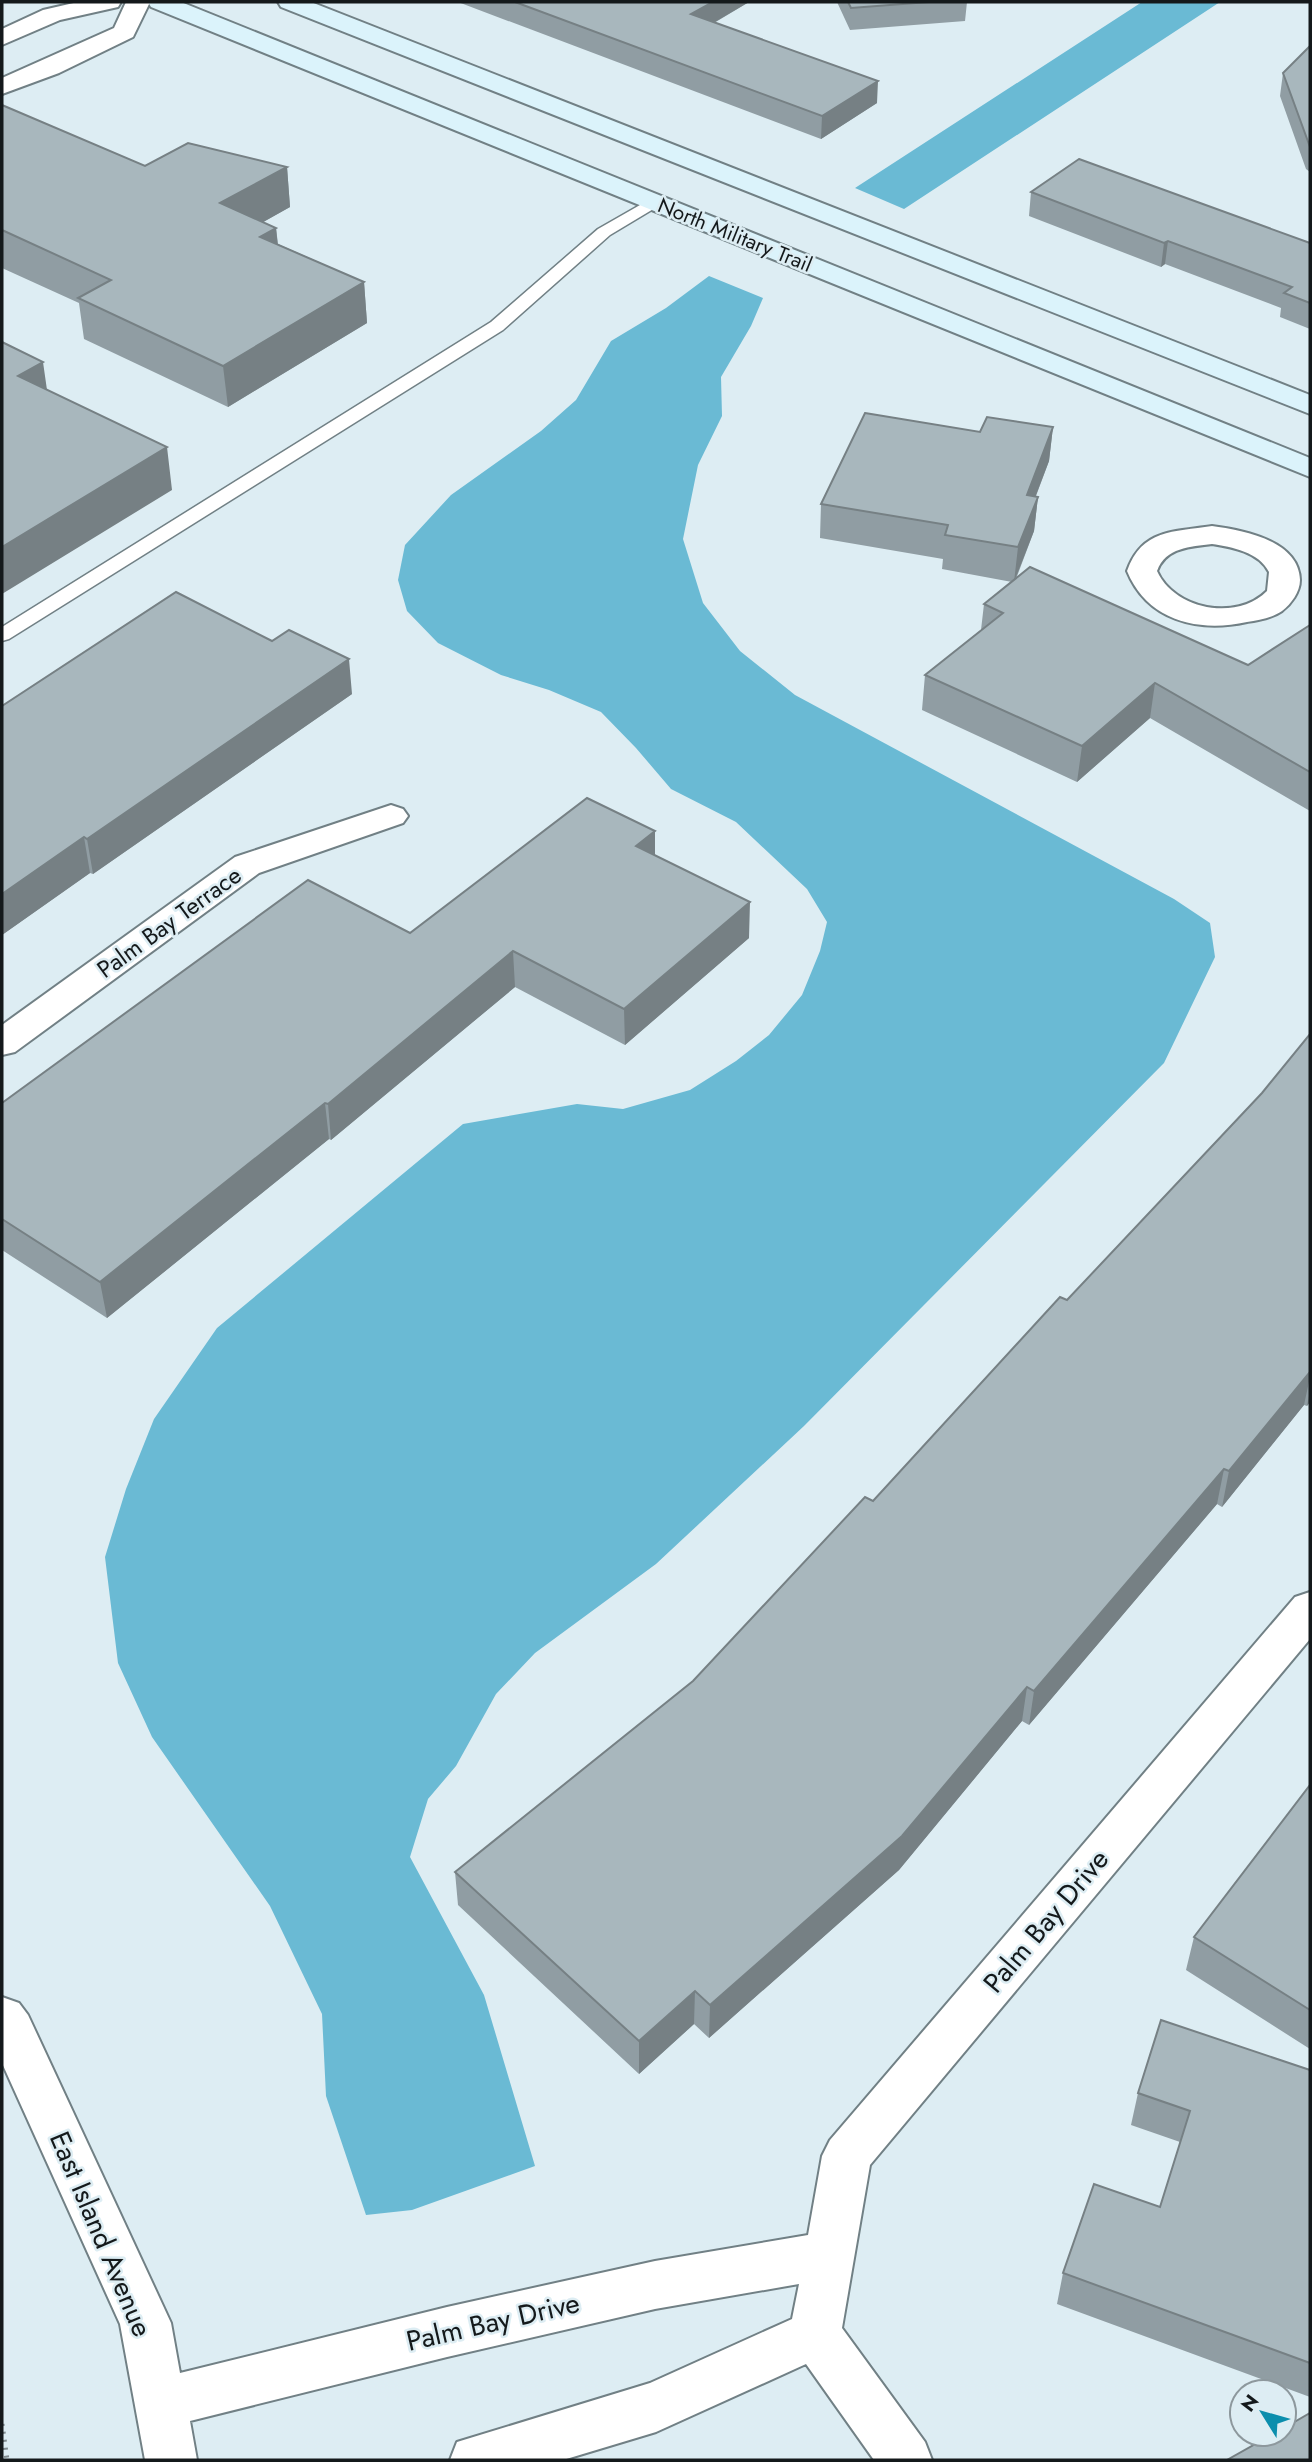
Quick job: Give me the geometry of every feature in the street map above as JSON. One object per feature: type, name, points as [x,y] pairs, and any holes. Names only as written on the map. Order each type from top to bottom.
[{"type":"main road","name":"North Military Trail","points":[[160,2],[1310,468]]},
{"type":"main road","points":[[290,2],[1310,405]]},
{"type":"street","points":[[2,38],[52,15],[109,2]]},
{"type":"street","points":[[2,87],[50,68],[124,32],[138,2]]},
{"type":"street","name":"Palm Bay Terrace","points":[[2,1043],[247,865],[391,816]]},
{"type":"street","name":"Palm Bay Drive","points":[[816,2334],[847,2156],[1310,1609]]},
{"type":"street","name":"East Island Avenue","points":[[2,2018],[11,2030],[145,2323],[171,2460]]},
{"type":"street","name":"Palm Bay Drive","points":[[160,2403],[447,2332],[642,2288],[830,2255]]},
{"type":"street","points":[[476,2460],[656,2407],[816,2334],[906,2460]]},
{"type":"lane","points":[[2,635],[497,326],[604,232],[654,202]]},
{"type":"path","points":[[2,2424],[7,2460]]},
{"type":"water","points":[[1142,2],[1220,2],[904,209],[855,188]]},
{"type":"water","points":[[709,276],[763,298],[751,326],[721,377],[722,416],[698,465],[683,539],[703,603],[740,651],[795,695],[1174,899],[1210,923],[1215,957],[1164,1063],[804,1426],[656,1564],[535,1653],[496,1694],[456,1766],[428,1799],[410,1857],[484,1995],[535,2166],[412,2210],[366,2215],[326,2096],[322,2014],[270,1906],[152,1737],[118,1663],[105,1557],[126,1489],[154,1419],[217,1328],[463,1124],[577,1104],[623,1109],[690,1090],[736,1061],[769,1035],[802,995],[820,951],[827,922],[807,889],[736,822],[671,789],[601,712],[549,690],[501,675],[438,643],[407,611],[398,580],[405,545],[451,495],[541,431],[576,400],[611,341],[666,308]]},
{"type":"building","points":[[515,2],[713,2],[691,14],[878,81],[822,116]]},
{"type":"building","points":[[848,2],[929,2],[851,8]]},
{"type":"building","points":[[1310,46],[1310,147],[1283,73]]},
{"type":"building","points":[[2,105],[145,166],[188,143],[287,167],[220,203],[276,228],[260,237],[364,282],[223,366],[78,298],[111,280],[2,230]]},
{"type":"building","points":[[1079,159],[1310,243],[1310,303],[1284,293],[1292,287],[1168,241],[1164,243],[1031,192]]},
{"type":"building","points":[[2,342],[43,362],[18,376],[167,447],[2,547]]},
{"type":"building","points":[[865,413],[980,432],[987,417],[1053,427],[1027,495],[1038,497],[1018,547],[945,535],[948,525],[821,504]]},
{"type":"building","points":[[1030,567],[1248,665],[1310,625],[1310,772],[1155,683],[1082,746],[925,675],[1003,613],[984,604]]},
{"type":"building","points":[[176,592],[272,641],[289,630],[349,659],[87,839],[84,837],[2,894],[2,706]]},
{"type":"building","points":[[587,798],[655,831],[636,846],[750,902],[624,1009],[513,951],[328,1104],[325,1103],[100,1282],[2,1219],[2,1103],[308,880],[410,933]]},
{"type":"building","points":[[1310,1034],[1310,1372],[1229,1471],[1224,1469],[1034,1691],[1027,1687],[902,1836],[710,2005],[695,1991],[639,2041],[455,1872],[693,1681],[865,1497],[873,1501],[1060,1297],[1067,1300],[1262,1093]]},
{"type":"building","points":[[1310,1785],[1310,2010],[1194,1937]]},
{"type":"building","points":[[1161,2020],[1310,2070],[1310,2363],[1063,2273],[1094,2184],[1160,2207],[1190,2111],[1138,2093]]},
{"type":"building","points":[[1310,2413],[1310,2460],[1227,2460],[1248,2448],[1298,2448],[1298,2420]]}]
